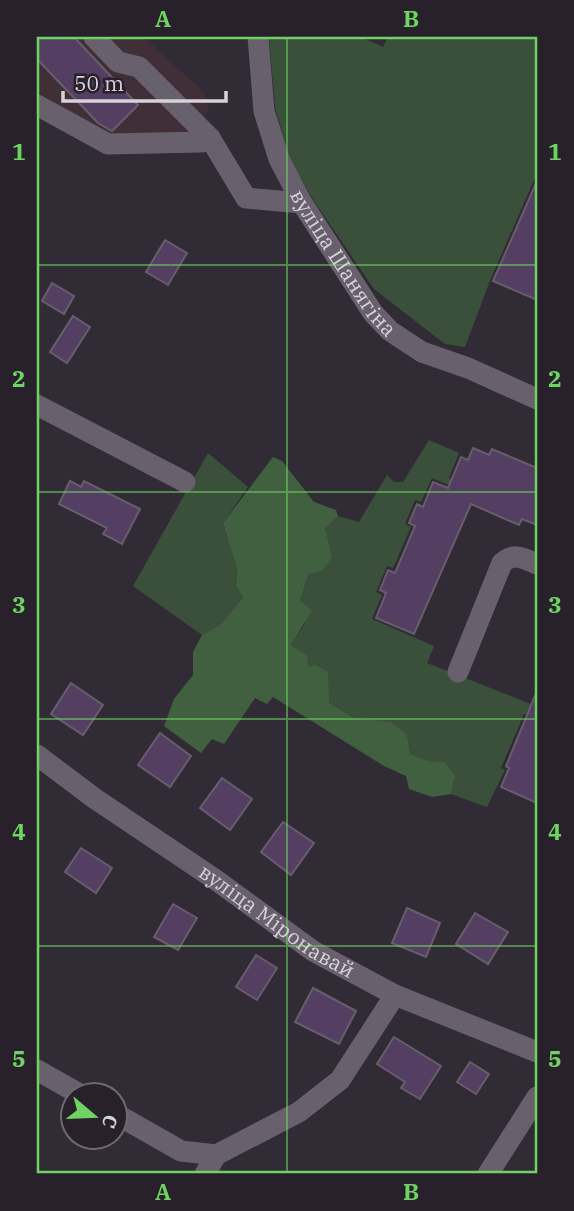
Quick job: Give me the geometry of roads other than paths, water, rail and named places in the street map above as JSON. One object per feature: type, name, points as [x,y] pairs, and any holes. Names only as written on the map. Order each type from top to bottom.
[{"type":"street","points":[[94,37],[118,62],[139,67],[210,138],[246,198],[302,203]]},
{"type":"street","name":"вуліца Шанягіна","points":[[258,37],[264,111],[278,159],[302,203],[373,313],[390,331],[422,352],[468,368],[537,399]]},
{"type":"street","points":[[37,106],[108,144],[202,142],[210,138]]},
{"type":"street","points":[[37,405],[185,482]]},
{"type":"street","points":[[458,672],[502,563],[509,557],[517,556],[537,564]]},
{"type":"street","name":"вуліца Міронавай","points":[[37,755],[313,951],[395,995],[537,1052]]},
{"type":"street","points":[[205,1174],[216,1155],[299,1112],[340,1080],[395,995]]},
{"type":"street","points":[[37,1070],[60,1083]]},
{"type":"street","points":[[488,1174],[537,1097]]},
{"type":"street","points":[[130,1122],[181,1151],[216,1155]]}]
